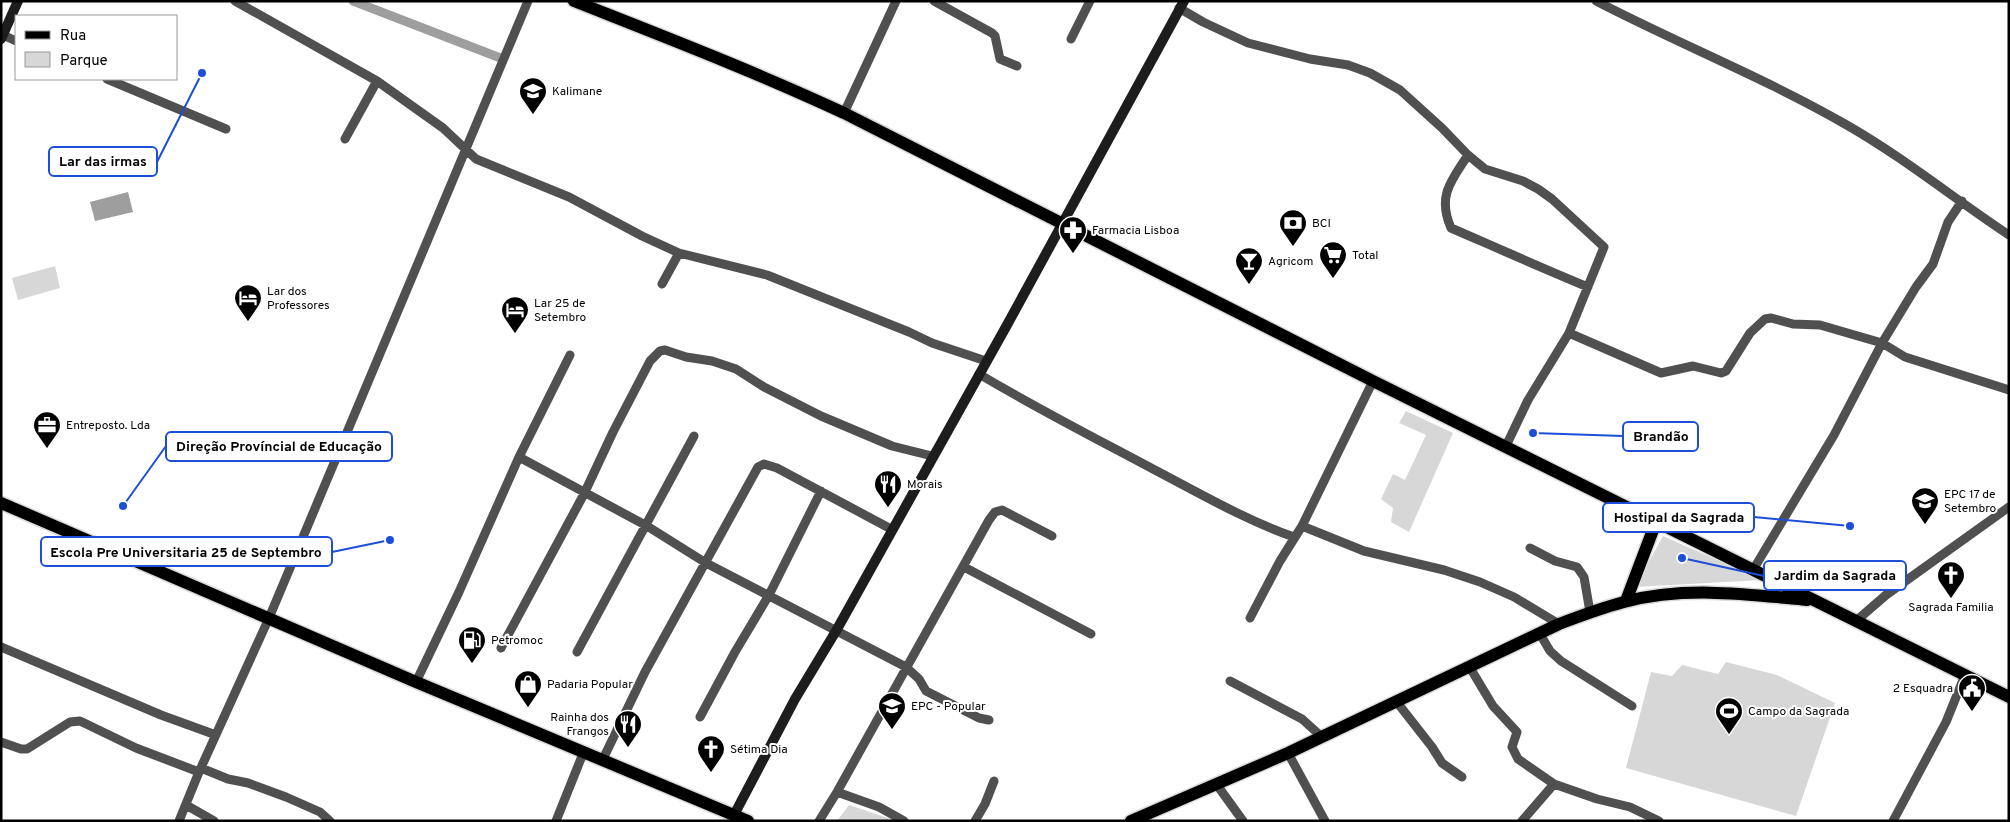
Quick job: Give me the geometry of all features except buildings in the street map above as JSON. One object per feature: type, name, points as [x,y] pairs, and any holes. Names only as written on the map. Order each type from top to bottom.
[{"type":"main road","points":[[574,1],[707,53],[844,113],[1061,224],[2009,697]]},
{"type":"main road","points":[[1,503],[416,682],[603,759],[732,818],[748,821]]},
{"type":"main road","points":[[1626,601],[1656,522]]},
{"type":"main road","points":[[1131,821],[1288,753],[1559,624],[1590,612],[1626,601],[1688,593],[1747,594],[1814,600]]},
{"type":"street","points":[[15,41],[2,37],[18,1]]},
{"type":"street","points":[[235,1],[377,81],[443,128],[476,159],[570,197],[642,236],[679,252],[767,275],[909,332],[924,340],[986,361]]},
{"type":"street","points":[[179,821],[269,618],[528,1]]},
{"type":"street","points":[[844,113],[896,1]]},
{"type":"street","points":[[934,1],[992,33],[995,36],[1000,59],[1017,66]]},
{"type":"street","points":[[1071,39],[1090,1]]},
{"type":"street","points":[[1596,1],[1798,98],[1892,151],[2009,234]]},
{"type":"street","points":[[732,818],[795,699],[836,632],[1181,5],[1203,22],[1248,43],[1310,59],[1348,65],[1370,73],[1400,90],[1485,169],[1523,181],[1552,199],[1603,245],[1604,250],[1569,333],[1528,400],[1506,446]]},
{"type":"street","points":[[108,80],[226,129]]},
{"type":"street","points":[[345,139],[377,81]]},
{"type":"street","points":[[1468,155],[1452,179],[1445,194],[1444,206],[1451,228],[1588,288]]},
{"type":"street","points":[[1753,570],[1834,435],[1882,343],[1933,264],[1948,222],[1962,200]]},
{"type":"street","points":[[662,284],[679,252]]},
{"type":"street","points":[[1569,333],[1661,373],[1693,366],[1724,373],[1750,333],[1765,319],[1771,318],[1793,324],[1820,325],[1882,343],[1905,357],[2009,390]]},
{"type":"street","points":[[501,648],[584,494],[613,432],[650,361],[660,352],[665,350],[686,357],[712,361],[736,369],[764,387],[821,416],[892,446],[932,456]]},
{"type":"street","points":[[416,682],[459,592],[519,457],[570,355]]},
{"type":"street","points":[[979,374],[1029,404],[1194,490],[1268,528],[1294,537]]},
{"type":"street","points":[[1250,618],[1294,537],[1302,526],[1373,380]]},
{"type":"street","points":[[577,652],[647,526],[694,436]]},
{"type":"street","points":[[519,457],[584,494],[647,526],[706,562],[836,632],[906,667],[919,679],[926,691],[979,718],[989,720]]},
{"type":"street","points":[[603,759],[644,672],[758,468],[764,464],[777,468],[891,529]]},
{"type":"street","points":[[700,717],[735,652],[769,595],[821,491]]},
{"type":"street","points":[[1856,621],[1886,594],[2009,507]]},
{"type":"street","points":[[819,821],[989,520],[999,510],[1007,512],[1052,536]]},
{"type":"street","points":[[1302,526],[1364,551],[1444,570],[1480,582],[1514,597],[1559,624]]},
{"type":"street","points":[[1530,548],[1554,561],[1577,567],[1584,577],[1590,612]]},
{"type":"street","points":[[964,566],[1091,634]]},
{"type":"street","points":[[1540,634],[1550,651],[1561,661],[1632,706]]},
{"type":"street","points":[[1,647],[161,715],[216,735]]},
{"type":"street","points":[[1470,666],[1493,706],[1517,732],[1512,747],[1518,759],[1554,784],[1597,799],[1630,807],[1659,821]]},
{"type":"street","points":[[1893,821],[1946,722],[1965,675]]},
{"type":"street","points":[[1230,682],[1302,719],[1322,737]]},
{"type":"street","points":[[1396,701],[1432,747],[1442,763],[1462,776]]},
{"type":"street","points":[[1,742],[21,749],[27,749],[70,722],[80,721],[136,748],[228,779],[248,783],[286,797],[320,812],[330,821]]},
{"type":"street","points":[[556,821],[584,751]]},
{"type":"street","points":[[1288,753],[1325,821]]},
{"type":"street","points":[[975,821],[994,781]]},
{"type":"street","points":[[1522,821],[1554,784]]},
{"type":"street","points":[[1217,785],[1243,821]]},
{"type":"street","points":[[837,792],[879,807],[904,821]]},
{"type":"street","points":[[186,805],[214,821]]},
{"type":"green space","points":[[55,266],[60,288],[18,300],[12,278]]},
{"type":"green space","points":[[1406,411],[1453,433],[1409,532],[1391,522],[1393,508],[1381,499],[1393,474],[1405,480],[1426,435],[1399,423]]},
{"type":"green space","points":[[1663,536],[1762,580],[1635,587]]},
{"type":"green space","name":"Campo da Sagrada","points":[[1726,662],[1777,675],[1835,703],[1796,816],[1626,768],[1651,672],[1672,676],[1682,665],[1718,674]]},
{"type":"green space","points":[[849,805],[897,821],[837,821]]},
{"type":"shaded area","points":[[128,192],[133,212],[95,221],[90,202]]},
{"type":"waterway","points":[[353,1],[503,59]]},
{"type":"place","name":"Lar das irmas","points":[[202,73]]},
{"type":"place","name":"Kalimane","points":[[533,115]]},
{"type":"place","name":"BCI","points":[[1293,247]]},
{"type":"place","name":"Farmacia Lisboa","points":[[1073,254]]},
{"type":"place","name":"Total","points":[[1333,279]]},
{"type":"place","name":"Agricom","points":[[1249,285]]},
{"type":"place","name":"Lar dos Professores","points":[[248,322]]},
{"type":"place","name":"Lar 25 de Setembro","points":[[515,334]]},
{"type":"place","name":"Brandão","points":[[1533,433]]},
{"type":"place","name":"Entreposto. Lda","points":[[47,449]]},
{"type":"place","name":"Direção Províncial de Educação","points":[[123,506]]},
{"type":"place","name":"Morais","points":[[888,508]]},
{"type":"place","name":"EPC 17 de Setembro","points":[[1925,525]]},
{"type":"place","name":"Hostipal da Sagrada","points":[[1850,526]]},
{"type":"place","name":"Escola Pre Universitaria 25 de Septembro","points":[[390,540]]},
{"type":"place","name":"Jardim da Sagrada","points":[[1682,558]]},
{"type":"place","name":"Sagrada Familia","points":[[1951,599]]},
{"type":"place","name":"Petromoc","points":[[472,664]]},
{"type":"place","name":"Padaria Popular","points":[[528,708]]},
{"type":"place","name":"2 Esquadra","points":[[1972,712]]},
{"type":"place","name":"EPC - Popular","points":[[892,730]]},
{"type":"place","name":"Campo da Sagrada","points":[[1729,735]]},
{"type":"place","name":"Rainha dos Frangos","points":[[628,748]]},
{"type":"place","name":"Sétima Dia","points":[[711,773]]}]
